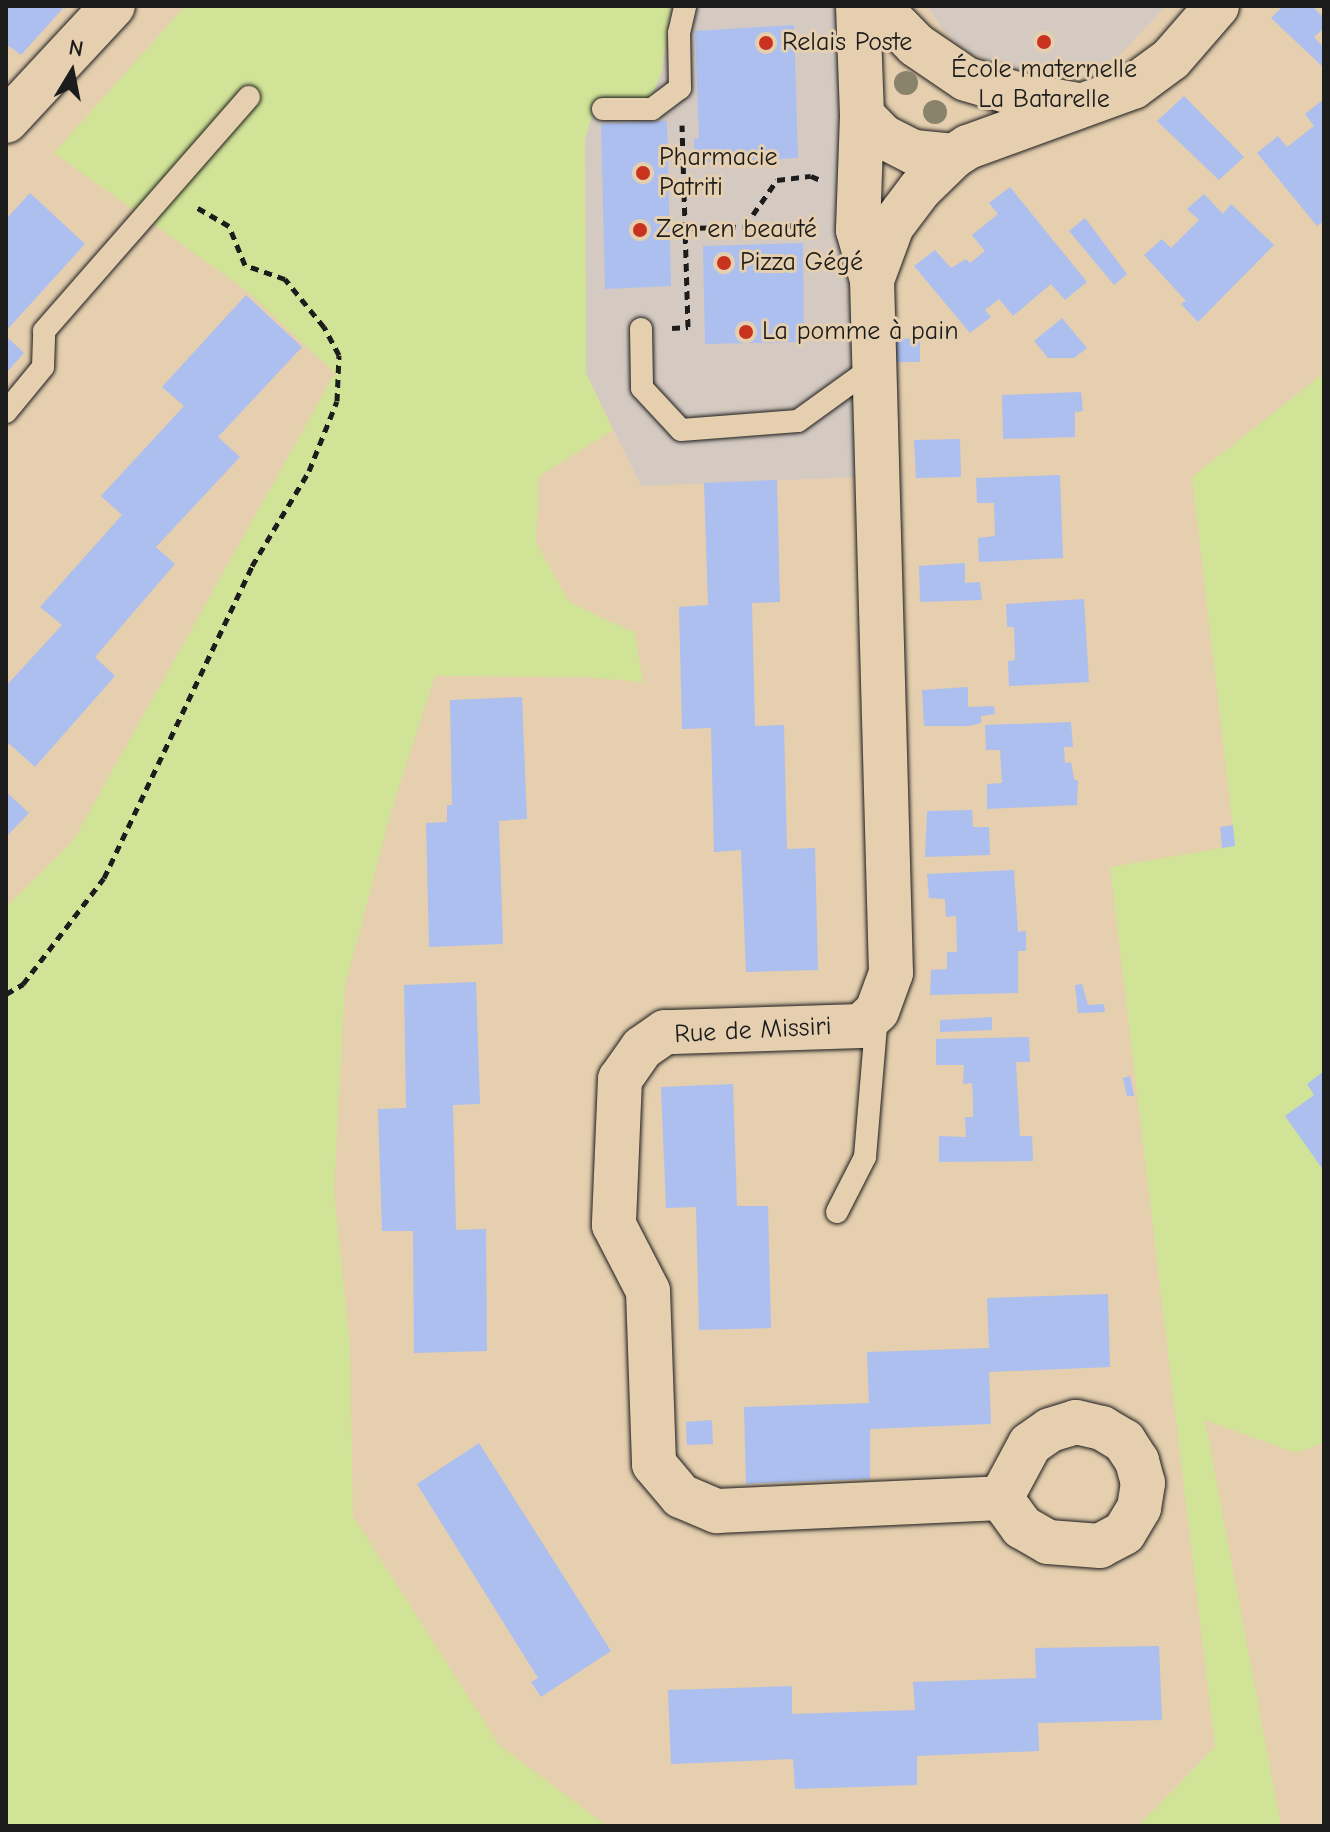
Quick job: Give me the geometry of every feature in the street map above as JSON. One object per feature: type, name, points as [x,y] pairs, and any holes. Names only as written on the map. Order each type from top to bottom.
[{"type":"street","points":[[6,121],[113,6]]},
{"type":"street","points":[[858,6],[862,102],[858,230],[872,280],[891,973],[877,1011]]},
{"type":"street","points":[[878,6],[916,45],[966,79],[1020,95],[1080,106]]},
{"type":"street","points":[[916,45],[893,46],[876,60],[862,102],[882,136],[914,152],[961,152],[1133,87],[1171,59],[1217,6]]},
{"type":"street","points":[[872,280],[892,226],[920,189],[961,152],[975,126],[975,106],[966,79]]},
{"type":"street","name":"Rue de Missiri","points":[[877,1011],[861,1026],[665,1032],[642,1048],[620,1079],[614,1225],[648,1291],[654,1464],[681,1496],[717,1511],[1001,1498]]},
{"type":"lane","points":[[603,109],[652,109],[680,88],[679,33],[685,6]]},
{"type":"lane","points":[[6,412],[43,367],[44,331],[170,192],[249,97]]},
{"type":"lane","points":[[641,329],[642,388],[681,430],[798,421],[873,367]]},
{"type":"lane","points":[[837,1212],[865,1157],[877,1011]]},
{"type":"path","points":[[641,329],[688,327],[680,88]]},
{"type":"path","points":[[745,227],[777,180],[811,176],[861,194]]},
{"type":"path","points":[[6,994],[23,984],[104,878],[252,566],[309,471],[337,401],[339,355],[315,315],[285,279],[245,265],[229,226],[170,192]]},
{"type":"path","points":[[686,228],[805,225]]},
{"type":"shaded area","points":[[671,6],[839,6],[857,477],[641,486],[586,373],[585,139],[597,99],[662,71]]},
{"type":"shaded area","name":"École maternelle La Batarelle","points":[[927,6],[1166,6],[1116,59],[1074,75],[1032,76],[968,53],[943,30]]},
{"type":"green space","points":[[185,6],[671,6],[662,71],[650,100],[597,99],[585,139],[586,373],[613,430],[539,476],[536,542],[569,602],[635,633],[643,682],[584,677],[435,676],[393,805],[345,986],[334,1192],[350,1346],[353,1516],[499,1745],[607,1826],[6,1826],[6,907],[73,841],[335,373],[247,291],[54,153]]},
{"type":"green space","points":[[1324,373],[1324,1442],[1296,1453],[1205,1420],[1281,1826],[1125,1826],[1140,1824],[1215,1747],[1110,867],[1235,846],[1192,477]]},
{"type":"building","points":[[6,6],[65,6],[21,55],[9,46],[6,49]]},
{"type":"building","points":[[1283,6],[1312,6],[1324,18],[1324,28],[1314,37],[1324,48],[1322,66],[1271,18]]},
{"type":"building","points":[[794,25],[798,158],[700,163],[699,156],[694,155],[694,139],[699,138],[695,31]]},
{"type":"building","points":[[1184,96],[1244,157],[1219,180],[1157,121]]},
{"type":"building","points":[[1324,99],[1324,221],[1317,226],[1257,153],[1278,136],[1287,147],[1314,126],[1305,114]]},
{"type":"building","points":[[667,121],[671,286],[605,289],[601,124]]},
{"type":"building","points":[[1010,187],[1087,282],[1065,300],[1051,284],[1013,316],[999,299],[985,310],[991,317],[970,333],[914,266],[935,250],[951,268],[966,259],[970,263],[985,251],[972,235],[998,214],[989,203]]},
{"type":"building","points":[[30,193],[85,244],[6,331],[6,219]]},
{"type":"building","points":[[1204,194],[1223,214],[1231,204],[1274,245],[1198,322],[1181,304],[1186,301],[1144,255],[1162,239],[1171,248],[1199,220],[1187,209]]},
{"type":"building","points":[[1085,218],[1127,274],[1114,285],[1069,231]]},
{"type":"building","points":[[803,243],[804,342],[705,344],[703,246]]},
{"type":"building","points":[[246,295],[302,347],[218,437],[240,457],[156,547],[175,564],[95,657],[115,676],[35,767],[6,741],[6,686],[62,625],[40,607],[122,515],[101,496],[184,406],[162,387]]},
{"type":"building","points":[[1062,318],[1087,348],[1074,358],[1048,358],[1034,341]]},
{"type":"building","points":[[6,336],[24,353],[6,373]]},
{"type":"building","points":[[920,338],[920,362],[895,362],[895,339]]},
{"type":"building","points":[[1081,392],[1083,411],[1075,412],[1075,437],[1003,439],[1002,395]]},
{"type":"building","points":[[960,439],[961,477],[916,478],[914,440]]},
{"type":"building","points":[[1060,475],[1063,558],[979,562],[978,538],[995,536],[994,503],[977,503],[976,478]]},
{"type":"building","points":[[777,480],[780,602],[752,603],[755,726],[784,725],[787,849],[815,848],[818,970],[746,972],[741,850],[714,852],[711,728],[682,729],[679,607],[708,605],[704,483]]},
{"type":"building","points":[[965,563],[965,583],[980,582],[982,600],[920,602],[919,566]]},
{"type":"building","points":[[1084,599],[1089,682],[1009,686],[1008,661],[1015,660],[1014,627],[1007,627],[1006,604]]},
{"type":"building","points":[[968,687],[968,707],[994,706],[995,714],[981,716],[981,723],[969,726],[924,726],[922,690]]},
{"type":"building","points":[[522,697],[527,819],[499,821],[503,944],[429,947],[426,823],[447,822],[447,805],[452,805],[450,700]]},
{"type":"building","points":[[1071,722],[1073,747],[1064,747],[1065,763],[1071,762],[1074,779],[1078,781],[1077,805],[987,809],[987,784],[1002,783],[1000,750],[986,750],[985,725]]},
{"type":"building","points":[[6,792],[29,813],[6,837]]},
{"type":"building","points":[[972,810],[973,827],[989,827],[990,855],[925,857],[927,811]]},
{"type":"building","points":[[1233,825],[1235,846],[1222,848],[1220,827]]},
{"type":"building","points":[[1014,870],[1018,932],[1026,931],[1026,951],[1018,951],[1018,993],[930,995],[931,970],[947,969],[947,952],[957,952],[956,916],[946,917],[945,899],[929,898],[927,874]]},
{"type":"building","points":[[476,982],[480,1104],[453,1105],[456,1230],[486,1229],[487,1351],[414,1353],[413,1231],[382,1231],[378,1109],[406,1108],[404,985]]},
{"type":"building","points":[[1082,984],[1088,1005],[1104,1004],[1105,1012],[1078,1013],[1075,985]]},
{"type":"building","points":[[992,1017],[992,1030],[940,1032],[940,1020]]},
{"type":"building","points":[[1029,1037],[1030,1062],[1016,1062],[1020,1136],[1032,1136],[1033,1161],[939,1162],[939,1136],[966,1137],[965,1117],[973,1117],[973,1100],[972,1083],[963,1084],[964,1065],[936,1065],[936,1039]]},
{"type":"building","points":[[1324,1071],[1324,1171],[1285,1116],[1314,1095],[1307,1084]]},
{"type":"building","points":[[1130,1076],[1134,1096],[1127,1096],[1123,1078]]},
{"type":"building","points":[[733,1084],[737,1206],[768,1206],[771,1328],[699,1330],[696,1207],[666,1208],[661,1087]]},
{"type":"building","points":[[1108,1294],[1110,1367],[989,1372],[991,1424],[870,1429],[870,1479],[746,1484],[744,1407],[869,1403],[867,1352],[989,1348],[987,1298]]},
{"type":"building","points":[[712,1420],[713,1444],[687,1445],[686,1422]]},
{"type":"building","points":[[479,1443],[611,1651],[541,1697],[531,1682],[538,1678],[417,1484]]},
{"type":"building","points":[[1159,1646],[1162,1720],[1038,1723],[1039,1751],[917,1756],[917,1785],[795,1789],[793,1759],[671,1764],[668,1690],[792,1686],[792,1714],[915,1710],[913,1682],[1036,1678],[1035,1648]]},
{"type":"place","name":"École maternelle La Batarelle","points":[[1044,42]]},
{"type":"place","name":"Relais Poste","points":[[766,43]]},
{"type":"place","name":"Pharmacie Patriti","points":[[643,173]]},
{"type":"place","name":"Zen en beauté","points":[[640,230]]},
{"type":"place","name":"Pizza Gégé","points":[[724,263]]},
{"type":"place","name":"La pomme à pain","points":[[746,332]]}]
